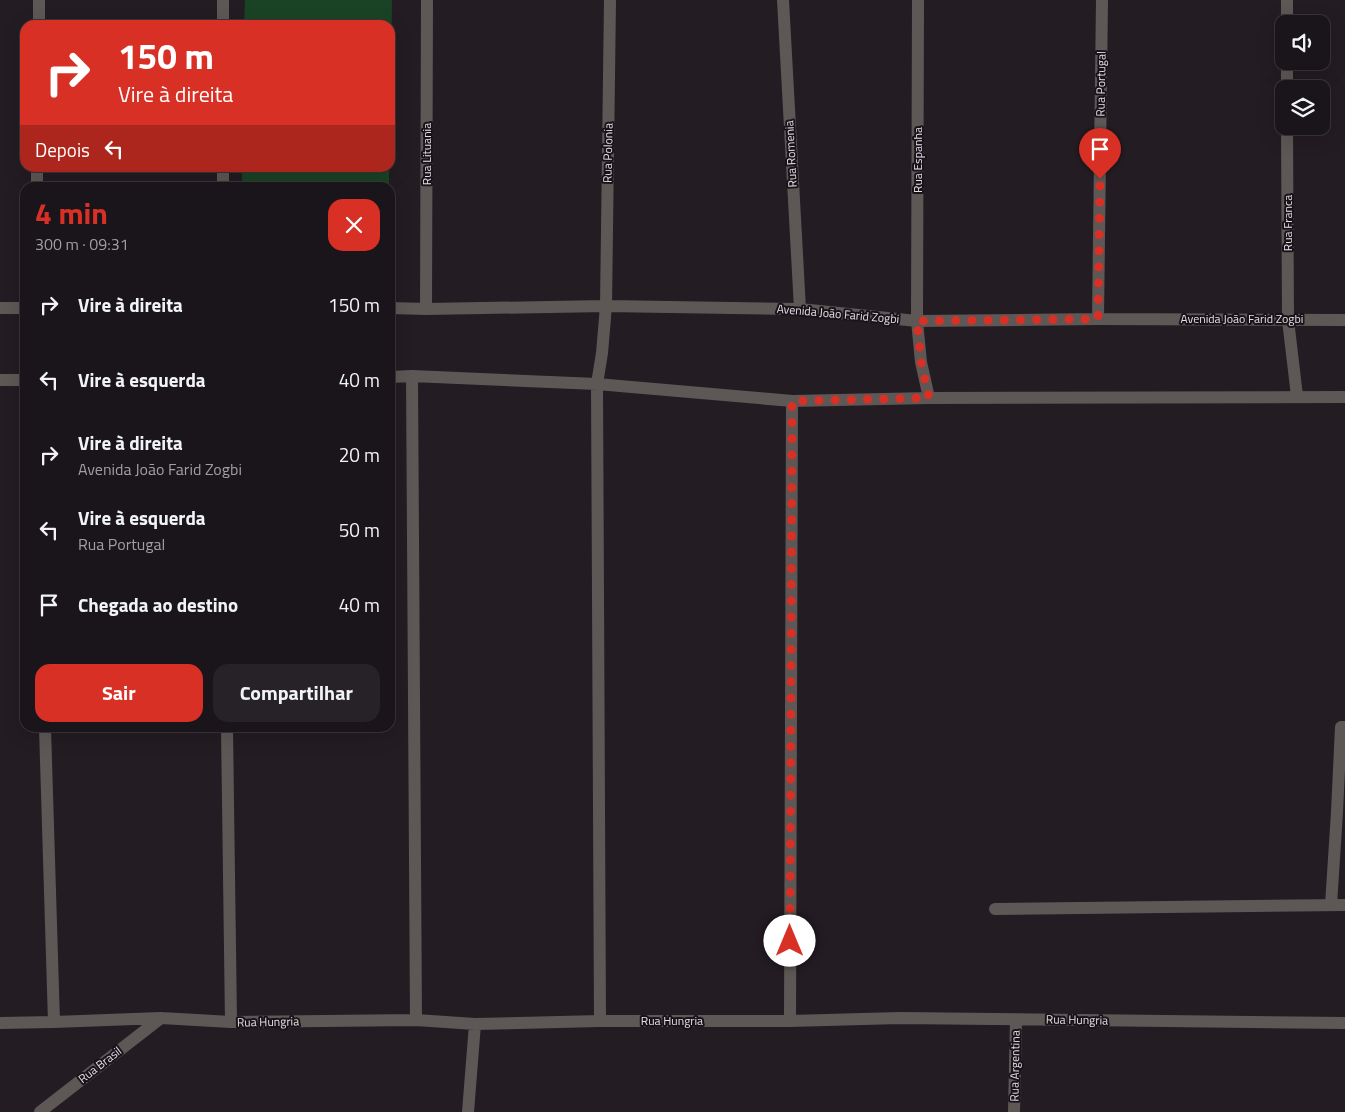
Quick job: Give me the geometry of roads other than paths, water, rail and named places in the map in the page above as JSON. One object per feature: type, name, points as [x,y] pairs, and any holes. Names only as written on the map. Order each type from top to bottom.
[{"type":"street","points":[[39,0],[39,20]]},
{"type":"street","points":[[223,0],[223,20]]},
{"type":"street","name":"Rua Lituania","points":[[426,309],[427,0]]},
{"type":"street","name":"Rua Polonia","points":[[600,1020],[597,384],[606,306],[610,0]]},
{"type":"street","name":"Rua Romenia","points":[[783,0],[800,309]]},
{"type":"street","name":"Rua Espanha","points":[[918,0],[917,321],[921,362],[929,398]]},
{"type":"street","name":"Rua Portugal","points":[[1098,319],[1102,0]]},
{"type":"street","points":[[1287,0],[1287,15]]},
{"type":"street","name":"Rua Franca","points":[[1287,135],[1288,320],[1298,396]]},
{"type":"street","name":"Avenida João Farid Zogbi","points":[[395,308],[606,306],[800,309],[917,321],[1098,319],[1345,320]]},
{"type":"street","points":[[0,308],[20,308]]},
{"type":"street","points":[[395,376],[597,384],[792,401],[929,398],[1345,397]]},
{"type":"street","points":[[412,376],[416,1020]]},
{"type":"street","points":[[0,380],[20,380]]},
{"type":"street","points":[[790,1021],[792,401]]},
{"type":"street","points":[[1331,905],[1341,727],[1345,727]]},
{"type":"street","points":[[45,732],[54,1022]]},
{"type":"street","points":[[227,732],[231,1022]]},
{"type":"street","points":[[995,909],[1345,905]]},
{"type":"street","name":"Rua Hungria","points":[[0,1023],[161,1018],[231,1022],[416,1020],[475,1024],[600,1020],[790,1021],[900,1018],[1345,1023]]},
{"type":"street","name":"Rua Brasil","points":[[40,1112],[161,1018]]},
{"type":"street","name":"Rua Argentina","points":[[1014,1112],[1016,1020]]},
{"type":"street","points":[[468,1112],[475,1024]]}]
